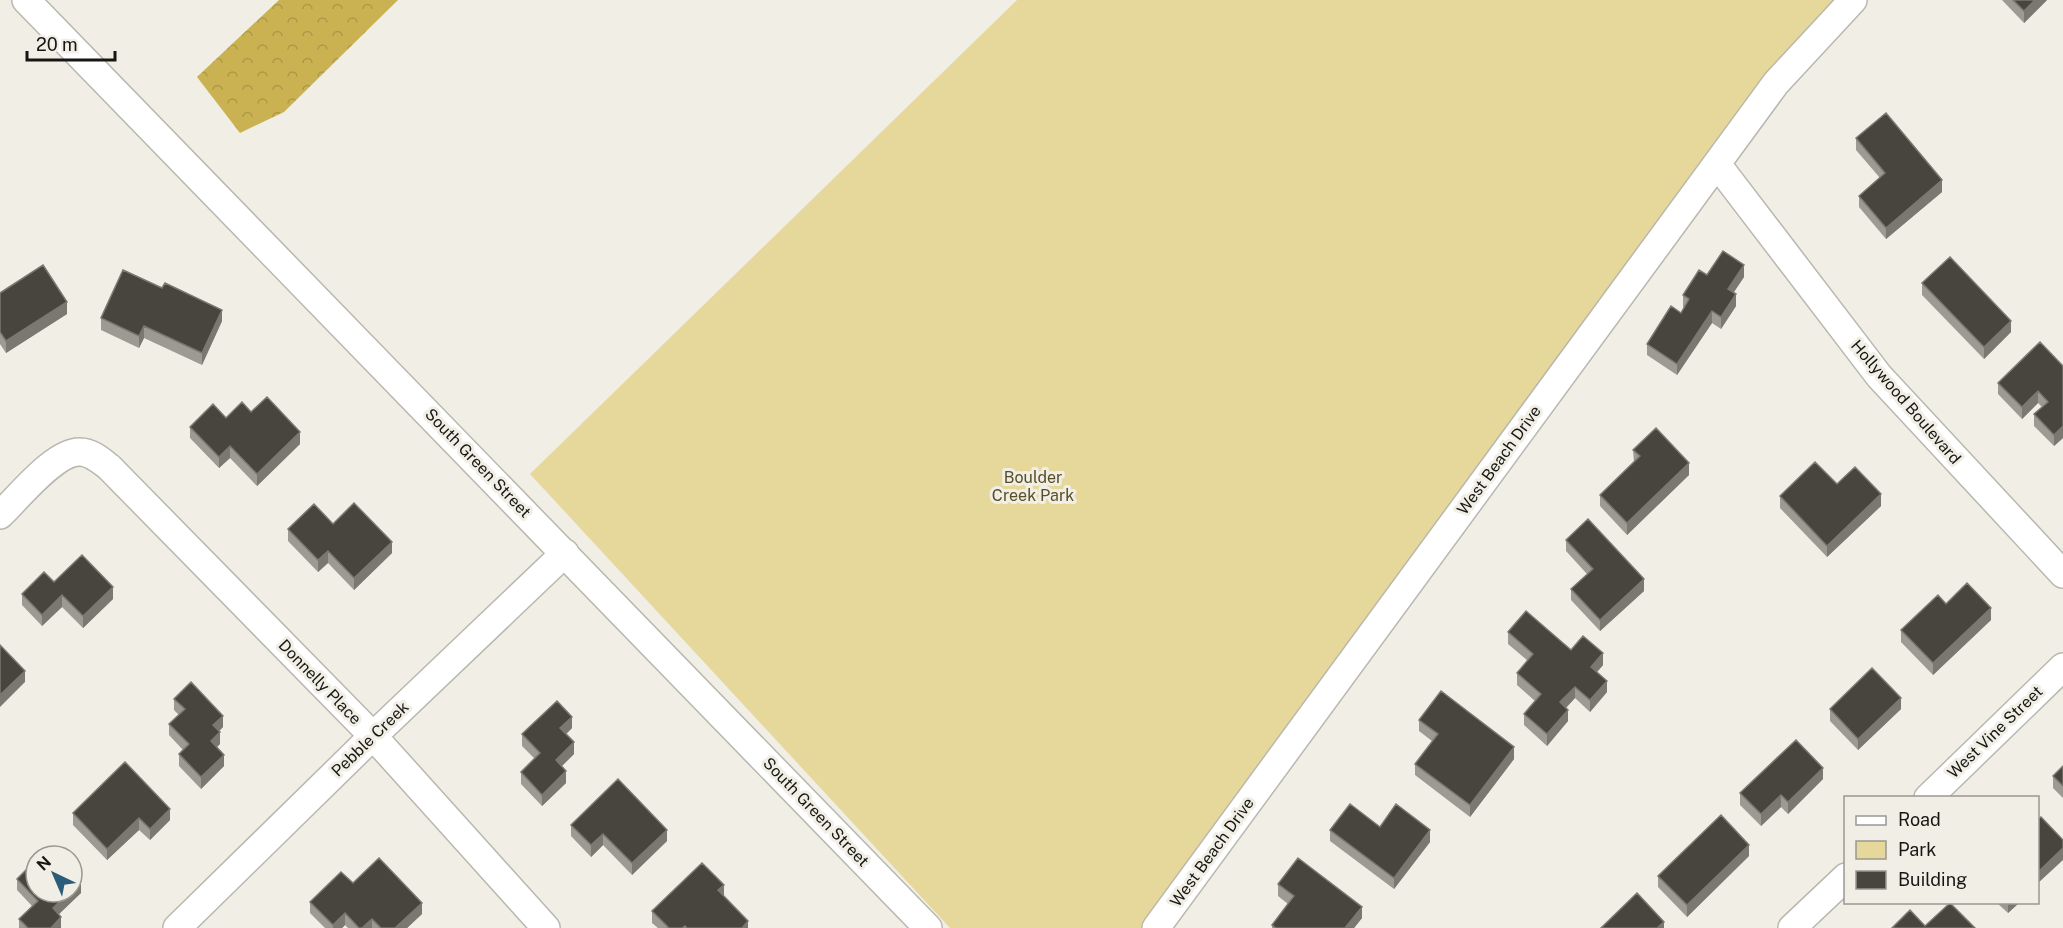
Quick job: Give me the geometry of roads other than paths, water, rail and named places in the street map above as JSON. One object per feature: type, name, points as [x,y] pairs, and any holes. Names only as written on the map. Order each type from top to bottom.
[{"type":"street","name":"South Green Street","points":[[26,0],[928,928]]},
{"type":"street","name":"West Beach Drive","points":[[1156,928],[1776,83],[1853,0]]},
{"type":"street","name":"Hollywood Boulevard","points":[[1717,164],[1879,376],[2063,574]]},
{"type":"street","name":"Donnelly Place","points":[[0,515],[51,464],[68,453],[82,452],[97,457],[109,466],[373,736],[546,928]]},
{"type":"street","name":"Pebble Creek","points":[[177,928],[373,736],[565,553]]},
{"type":"street","name":"West Vine Street","points":[[1930,796],[2063,667]]},
{"type":"street","points":[[1792,928],[1844,878]]},
{"type":"park label","name":"Boulder Creek Park","points":[[1033,486]]}]
